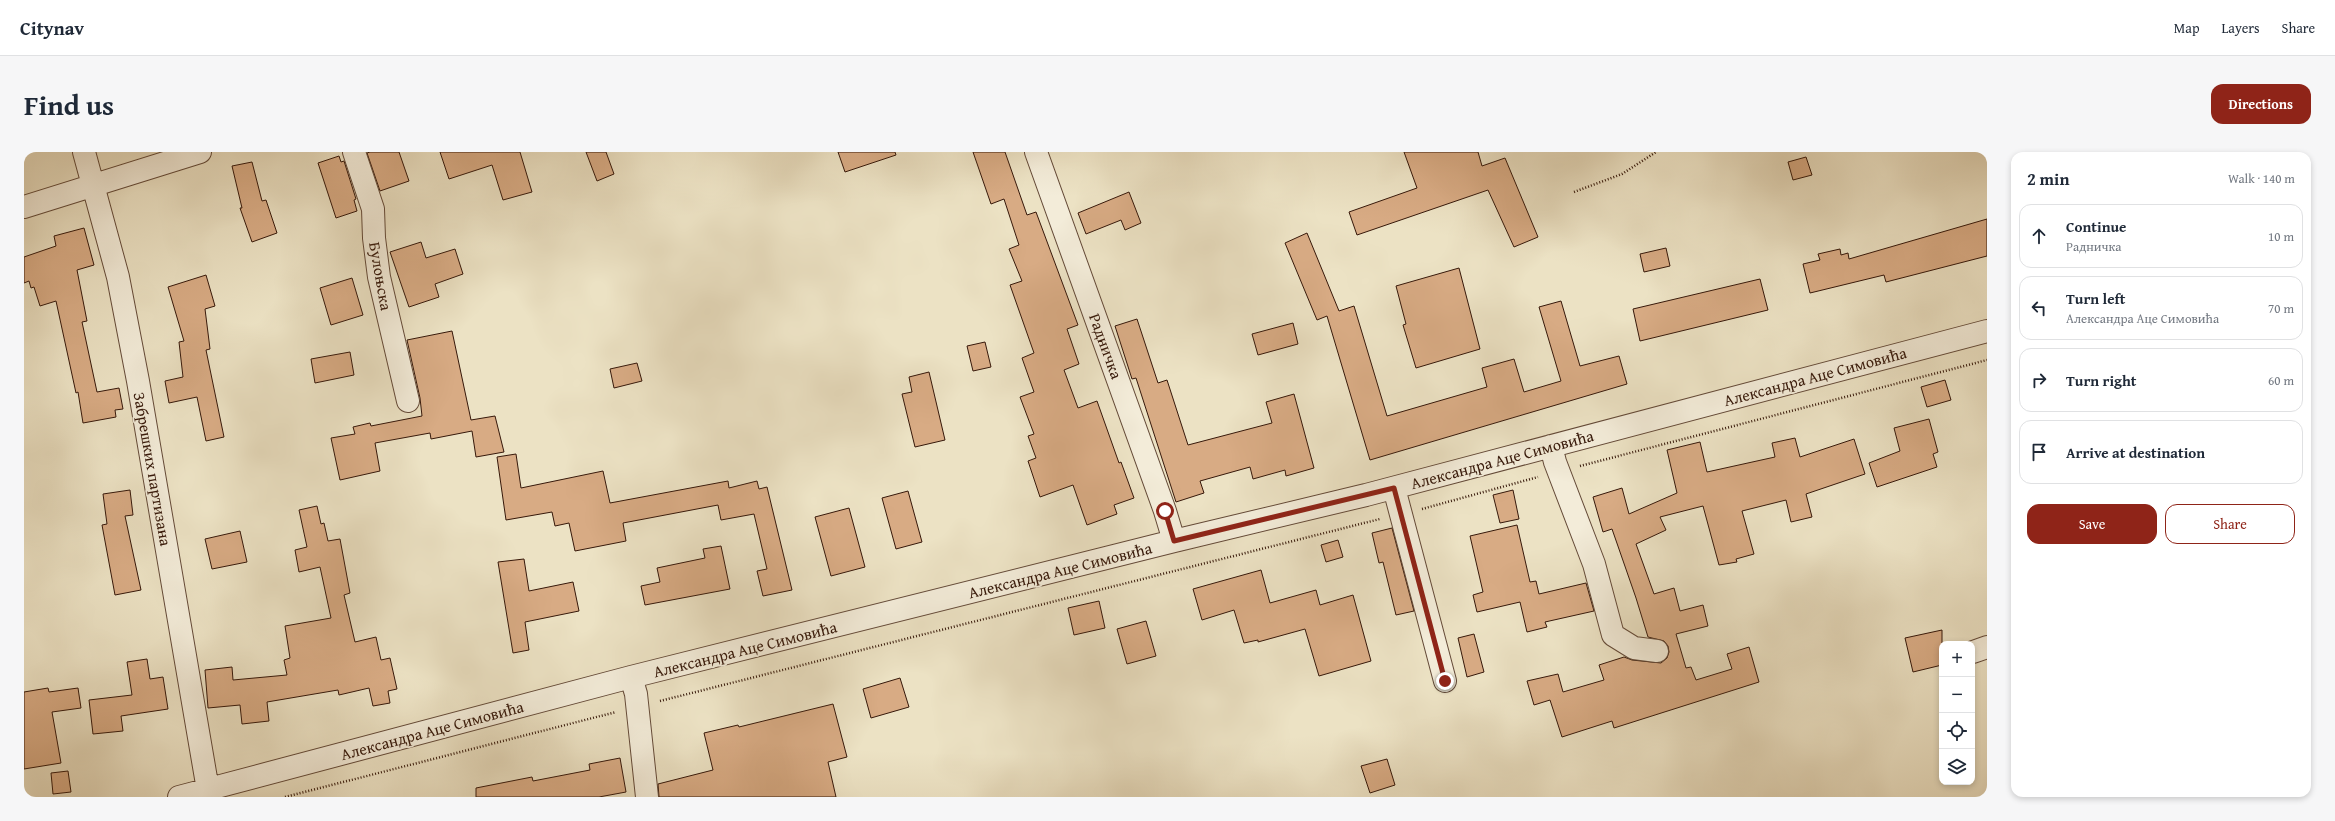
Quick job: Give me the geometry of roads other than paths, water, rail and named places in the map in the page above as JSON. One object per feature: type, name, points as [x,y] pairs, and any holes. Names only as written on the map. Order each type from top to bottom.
[{"type":"street","name":"Забрешких партизана","points":[[84,152],[94,184],[118,277],[138,381],[208,790]]},
{"type":"street","points":[[24,207],[200,152]]},
{"type":"street","name":"Булоњска","points":[[354,152],[373,209],[374,238],[379,277],[408,401]]},
{"type":"street","name":"Радничка","points":[[1036,152],[1165,511],[1174,541]]},
{"type":"street","name":"Александра Аце Симовића","points":[[179,797],[631,677],[1174,541],[1394,488],[1987,331]]},
{"type":"street","points":[[1551,446],[1594,564],[1613,635],[1634,648],[1657,651]]},
{"type":"street","points":[[1394,488],[1445,681]]},
{"type":"street","points":[[631,677],[637,707],[647,797]]}]
